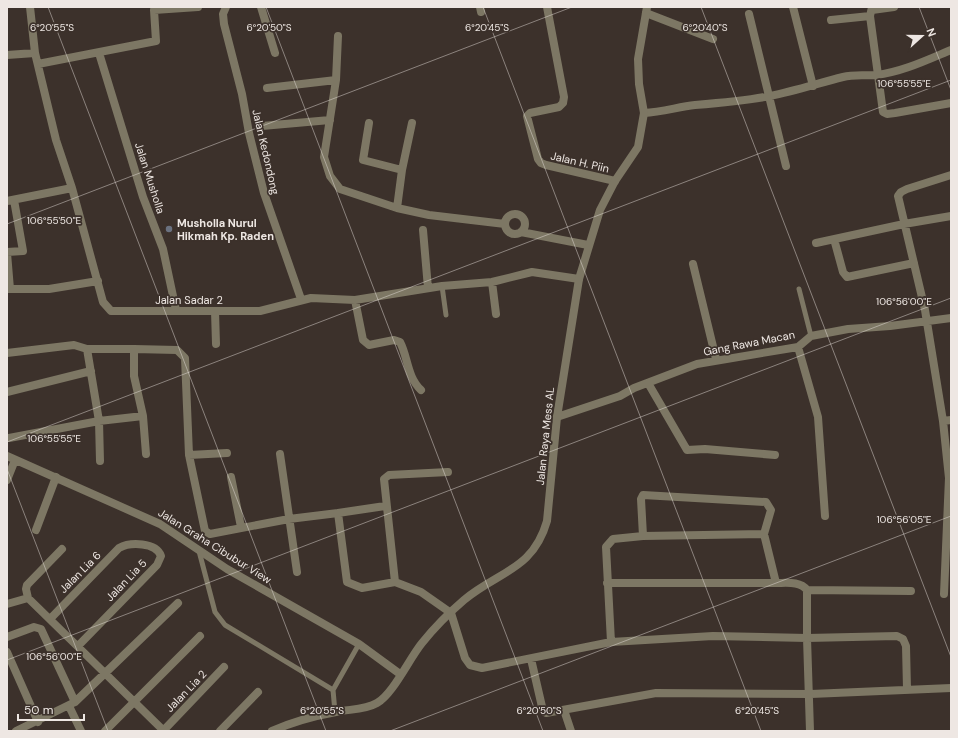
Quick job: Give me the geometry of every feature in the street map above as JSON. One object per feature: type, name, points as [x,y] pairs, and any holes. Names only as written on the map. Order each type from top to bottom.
[{"type":"street","name":"Jalan Sadar 2","points":[[30,7],[35,53],[56,140],[72,188],[104,302],[111,311],[260,311],[301,299],[355,300],[442,286],[492,282],[532,272],[579,279]]},
{"type":"street","points":[[38,64],[156,41],[154,10],[198,7]]},
{"type":"street","name":"Jalan Kedondong","points":[[226,7],[223,14],[224,24],[242,94],[249,134],[264,193],[301,299]]},
{"type":"street","points":[[261,7],[275,53]]},
{"type":"street","name":"Jalan H. Piin","points":[[547,7],[564,97],[563,103],[559,106],[530,113],[527,116],[538,159],[541,164],[615,181]]},
{"type":"street","points":[[792,7],[814,86]]},
{"type":"street","points":[[831,20],[894,7]]},
{"type":"street","points":[[646,10],[713,39]]},
{"type":"street","name":"Jalan Raya Mess AL","points":[[272,731],[292,722],[335,712],[367,707],[378,703],[389,693],[400,674],[422,643],[451,613],[465,599],[527,559],[543,537],[547,521],[557,417],[579,279],[588,245],[600,210],[615,181],[638,147],[644,113],[639,84],[638,59],[646,10]]},
{"type":"street","points":[[871,11],[877,75],[883,112],[887,114],[951,103]]},
{"type":"street","points":[[749,14],[771,96],[786,166]]},
{"type":"street","points":[[338,36],[336,80],[324,157],[326,168],[336,185],[348,192],[397,208],[429,215],[505,224]]},
{"type":"street","points":[[644,113],[664,112],[694,105],[715,105],[731,100],[771,96],[814,86],[845,76],[877,75],[904,69],[951,50]]},
{"type":"street","points":[[7,55],[35,53]]},
{"type":"street","name":"Jalan Musholla","points":[[99,53],[143,197],[163,249],[176,310]]},
{"type":"street","points":[[267,88],[336,80]]},
{"type":"street","points":[[262,126],[330,120]]},
{"type":"street","points":[[369,123],[363,160],[402,170]]},
{"type":"street","points":[[397,208],[402,170],[412,123]]},
{"type":"street","points":[[944,594],[949,478],[947,420],[927,322],[904,224],[899,194],[906,190],[951,175]]},
{"type":"street","points":[[72,188],[11,200],[23,250],[7,253],[8,289],[49,289],[98,281]]},
{"type":"street","points":[[521,232],[524,221],[519,215],[515,214],[508,217],[505,224],[506,229],[510,233],[516,234],[521,232],[588,245]]},
{"type":"street","points":[[816,243],[904,224],[951,216]]},
{"type":"street","points":[[423,230],[428,288]]},
{"type":"street","points":[[834,239],[843,272],[847,277],[914,263]]},
{"type":"street","points":[[693,264],[716,359]]},
{"type":"street","points":[[492,282],[496,314]]},
{"type":"street","points":[[355,300],[363,340],[369,345],[394,340],[400,342],[416,385],[421,390]]},
{"type":"street","points":[[215,311],[216,344]]},
{"type":"street","name":"Gang Rawa Macan","points":[[557,417],[620,396],[634,388],[697,364],[716,359],[798,347],[811,336],[848,329],[927,322],[951,318]]},
{"type":"street","points":[[7,353],[74,345],[87,348],[177,350],[185,358],[189,455],[205,530],[210,534],[289,519],[385,506]]},
{"type":"street","points":[[798,347],[818,417],[825,516]]},
{"type":"street","points":[[87,348],[99,421],[100,461]]},
{"type":"street","points":[[134,349],[134,376],[143,416],[146,454]]},
{"type":"street","points":[[7,392],[91,371]]},
{"type":"street","points":[[648,383],[687,450],[705,449],[775,455]]},
{"type":"street","points":[[9,438],[99,421],[143,416]]},
{"type":"street","points":[[189,455],[227,453]]},
{"type":"street","points":[[280,454],[297,572]]},
{"type":"street","name":"Jalan Graha Cibubur View","points":[[7,456],[148,518],[227,569],[359,644],[400,674]]},
{"type":"street","points":[[7,480],[15,460]]},
{"type":"street","points":[[395,582],[385,506],[384,479],[389,475],[448,472]]},
{"type":"street","points":[[231,477],[241,527]]},
{"type":"street","points":[[36,530],[56,478]]},
{"type":"street","points":[[643,536],[641,498],[643,495],[766,502],[771,510],[764,534],[776,583]]},
{"type":"street","points":[[338,513],[347,582],[362,588],[395,582],[421,592],[451,613],[465,658],[470,665],[482,668],[611,642],[713,636],[807,638],[897,636],[903,639],[906,646],[907,688]]},
{"type":"street","points":[[611,642],[607,583],[606,547],[608,542],[618,537],[764,534]]},
{"type":"street","name":"Jalan Lia 5","points":[[78,646],[160,560],[160,553],[143,544],[126,545]]},
{"type":"street","name":"Jalan Lia 6","points":[[51,618],[120,548],[126,545]]},
{"type":"street","points":[[62,549],[27,585],[26,589],[28,598],[51,618],[163,731]]},
{"type":"street","points":[[607,583],[776,583],[799,584],[804,586],[807,590],[808,694],[810,731]]},
{"type":"street","points":[[807,590],[911,591]]},
{"type":"street","points":[[7,604],[28,598]]},
{"type":"street","points":[[16,731],[36,726],[72,704],[178,603]]},
{"type":"street","points":[[7,638],[34,627],[41,628],[72,704],[81,731]]},
{"type":"street","points":[[105,731],[200,636]]},
{"type":"street","points":[[7,652],[36,726]]},
{"type":"street","points":[[531,659],[543,711],[546,713],[656,693],[808,694],[907,688],[951,688]]},
{"type":"street","name":"Jalan Lia 2","points":[[163,731],[224,667]]},
{"type":"street","points":[[220,731],[258,692]]},
{"type":"street","points":[[564,710],[571,731]]},
{"type":"lane","points":[[442,286],[446,316]]},
{"type":"lane","points":[[799,289],[811,336]]},
{"type":"lane","points":[[199,551],[215,612],[219,619],[225,625],[333,690]]},
{"type":"lane","points":[[335,712],[333,690],[359,644]]},
{"type":"place","name":"Musholla Nurul Hikmah Kp. Raden","points":[[169,229]]}]
